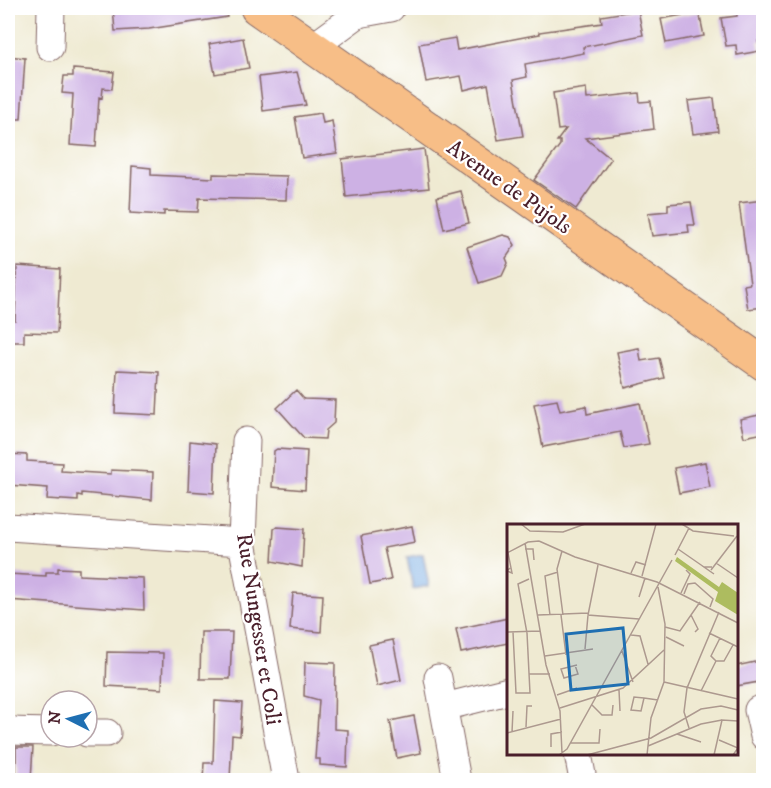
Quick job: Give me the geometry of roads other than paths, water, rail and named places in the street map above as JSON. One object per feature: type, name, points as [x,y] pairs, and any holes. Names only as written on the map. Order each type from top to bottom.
[{"type":"main road","name":"Avenue de Pujols","points":[[257,8],[764,364]]},
{"type":"street","points":[[50,47],[51,8]]},
{"type":"street","points":[[313,47],[358,14],[391,8]]},
{"type":"street","name":"Rue Nungesser et Coli","points":[[246,441],[242,542],[285,780]]},
{"type":"street","points":[[8,526],[242,542]]},
{"type":"street","points":[[438,678],[457,780]]},
{"type":"street","points":[[444,707],[507,691]]},
{"type":"street","points":[[8,731],[39,732]]},
{"type":"street","points":[[578,755],[584,780]]},
{"type":"water","points":[[423,554],[429,586],[413,589],[407,557]]}]
